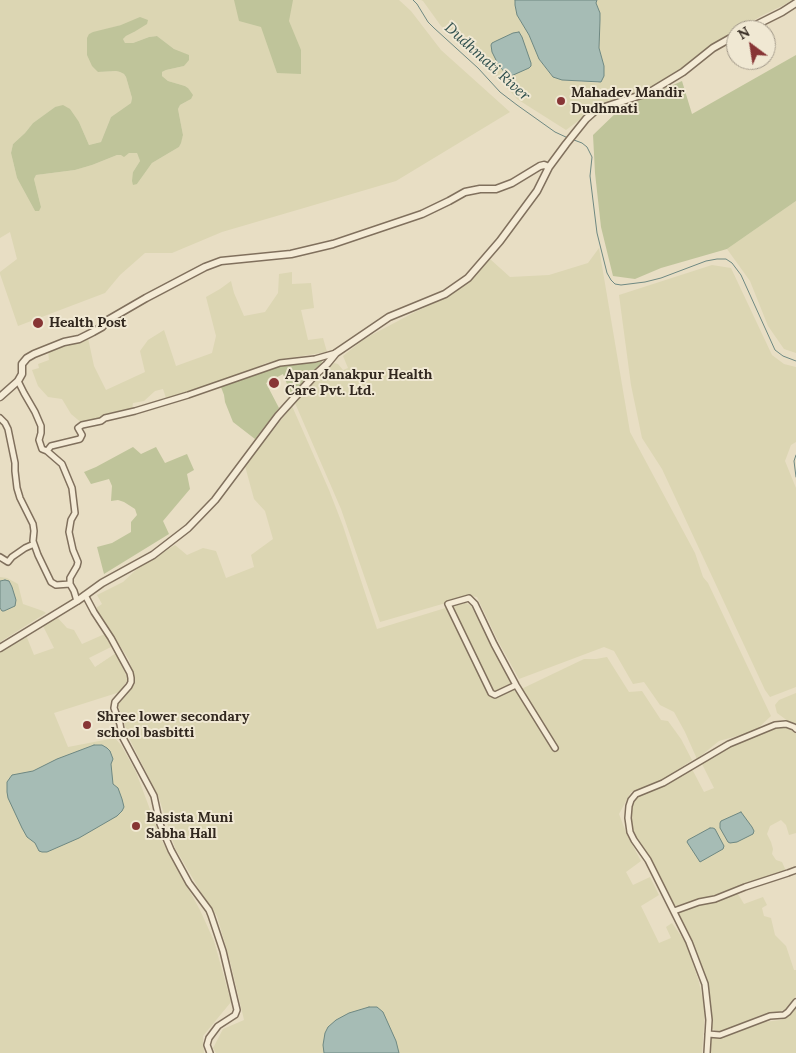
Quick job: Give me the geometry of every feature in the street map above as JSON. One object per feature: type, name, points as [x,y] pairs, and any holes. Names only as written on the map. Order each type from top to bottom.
[{"type":"street","points":[[766,20],[796,3]]},
{"type":"street","points":[[0,648],[77,601],[102,583],[153,555],[188,528],[215,500],[278,416],[336,353],[389,317],[445,294],[468,278],[500,241],[537,192],[549,167],[575,132],[596,110],[650,92],[683,72],[713,48],[726,41]]},
{"type":"street","points":[[0,397],[18,381],[22,374],[22,364],[27,358],[93,332],[102,327],[108,320],[205,267],[222,261],[291,254],[333,244],[422,214],[466,192],[480,189],[496,190],[512,183],[540,166],[546,165],[549,167]]},
{"type":"street","points":[[47,452],[51,446],[80,439],[82,435],[78,428],[82,425],[135,412],[280,363],[315,359],[336,353]]},
{"type":"street","points":[[18,381],[41,426],[38,440],[42,449],[62,464],[72,488],[75,513],[71,520],[70,532],[73,550],[78,562],[70,578],[70,584],[77,601]]},
{"type":"street","points":[[0,418],[8,428],[15,463],[17,488],[33,524],[34,544],[50,582],[56,585],[70,584]]},
{"type":"street","points":[[0,557],[8,562],[25,548],[34,544]]},
{"type":"street","points":[[85,595],[130,672],[131,682],[115,702],[114,708],[122,736],[154,796],[160,824],[171,850],[189,883],[204,906],[209,910],[223,951],[237,1010],[235,1015],[218,1026],[209,1038],[207,1045],[210,1053]]},
{"type":"street","points":[[516,685],[495,695],[491,693],[448,604],[466,598],[476,604],[494,644],[516,685],[555,748]]},
{"type":"street","points":[[707,1053],[709,1020],[705,984],[689,942],[674,911],[648,860],[630,832],[629,806],[633,796],[636,794],[663,783],[739,739],[775,725],[782,724],[796,729]]},
{"type":"street","points":[[674,911],[699,902],[715,899],[796,870]]},
{"type":"street","points":[[708,1034],[720,1035],[770,1016],[784,1015],[796,1002]]},
{"type":"shaded area","points":[[0,0],[399,0],[411,11],[441,50],[510,112],[396,181],[222,232],[172,253],[145,253],[120,275],[105,293],[18,326],[0,274],[17,259],[10,232],[0,238]],"holes":[[[121,25],[134,32],[123,39],[125,43],[133,43],[157,36],[174,49],[189,56],[184,66],[162,72],[162,76],[168,81],[188,88],[191,99],[180,105],[178,109],[183,135],[179,147],[152,163],[137,184],[133,172],[140,161],[137,153],[117,155],[75,170],[36,175],[34,179],[41,207],[35,211],[17,178],[11,153],[13,144],[33,123],[55,107],[79,122],[89,145],[101,142],[111,117],[131,103],[132,98],[124,74],[116,71],[98,72],[89,34]]]},
{"type":"shaded area","points":[[421,0],[515,0],[517,15],[529,35],[541,62],[553,77],[562,80],[598,83],[604,76],[604,66],[599,48],[600,13],[597,0],[792,0],[754,20],[726,20],[726,37],[661,83],[597,107],[566,130],[517,99],[470,47],[455,38],[441,26]]},
{"type":"shaded area","points":[[796,201],[796,353],[784,349],[768,326],[750,281],[727,249]]},
{"type":"shaded area","points":[[599,248],[630,432],[695,553],[703,577],[708,583],[771,716],[755,731],[719,741],[697,759],[674,712],[660,705],[644,682],[633,684],[614,651],[604,647],[519,679],[477,597],[470,596],[380,622],[341,509],[295,403],[308,387],[334,363],[338,364],[343,370],[348,368],[343,356],[364,339],[451,295],[490,259],[510,277],[549,275],[588,263]]},
{"type":"shaded area","points":[[712,265],[731,268],[772,355],[784,364],[796,367],[796,442],[791,445],[785,461],[796,488],[796,687],[770,697],[765,690],[662,469],[642,438],[631,385],[619,295]]},
{"type":"shaded area","points":[[292,272],[292,284],[311,283],[314,308],[301,310],[308,340],[323,338],[327,352],[266,363],[213,386],[166,398],[163,389],[155,391],[144,401],[133,403],[132,409],[108,413],[93,422],[83,424],[71,414],[62,399],[48,397],[38,386],[32,370],[39,368],[38,364],[49,360],[48,351],[88,338],[94,366],[106,390],[145,372],[140,351],[148,340],[164,330],[176,366],[212,353],[216,336],[206,297],[231,281],[244,316],[265,312],[278,293],[279,274]]},
{"type":"shaded area","points":[[292,406],[343,526],[377,629],[465,602],[471,606],[515,692],[584,659],[607,657],[629,692],[642,691],[661,720],[668,721],[681,739],[692,760],[663,780],[631,792],[619,814],[627,835],[641,861],[626,872],[633,885],[650,877],[659,895],[641,906],[659,943],[671,938],[666,927],[672,923],[686,943],[699,982],[705,1010],[702,1053],[216,1053],[213,1048],[223,1029],[244,1020],[231,965],[217,916],[175,848],[159,798],[130,740],[118,705],[135,684],[132,670],[129,660],[96,608],[102,604],[97,595],[123,582],[137,569],[175,545],[187,555],[203,548],[216,551],[226,578],[254,567],[251,555],[273,539],[265,511],[254,499],[245,466]]},
{"type":"shaded area","points":[[0,577],[7,578],[18,584],[23,604],[46,613],[0,642],[0,608],[2,611],[5,580],[0,581]]},
{"type":"shaded area","points":[[57,617],[67,628],[74,630],[82,644],[107,633],[113,646],[89,658],[95,667],[116,653],[128,679],[120,692],[54,713],[68,747],[115,738],[121,745],[136,772],[161,839],[200,910],[214,941],[231,1002],[203,1036],[204,1053],[0,1053],[0,650],[26,635],[34,655],[54,648],[43,626]]},
{"type":"shaded area","points":[[796,693],[796,727],[777,713],[775,705],[779,700]]},
{"type":"shaded area","points":[[782,727],[796,734],[796,833],[789,835],[786,825],[781,820],[770,826],[767,834],[773,849],[772,854],[776,860],[782,862],[786,871],[675,906],[630,825],[630,809],[635,797],[692,769],[704,792],[714,788],[702,764],[717,753],[738,742],[774,728]]},
{"type":"shaded area","points":[[734,893],[738,894],[744,904],[763,897],[767,905],[762,908],[764,916],[771,918],[775,935],[786,946],[794,970],[796,970],[796,995],[793,1003],[786,1009],[761,1015],[721,1032],[712,1029],[706,981],[677,912],[724,899]]},
{"type":"shaded area","points":[[796,1008],[796,1053],[709,1053],[709,1038],[725,1037],[764,1022],[781,1020]]},
{"type":"green space","points":[[234,0],[293,0],[289,21],[301,50],[301,74],[277,73],[261,27],[239,21]]},
{"type":"green space","points":[[140,17],[148,20],[147,24],[126,36],[123,39],[125,43],[133,43],[157,36],[174,49],[189,55],[189,60],[184,66],[162,72],[162,76],[168,81],[185,86],[193,95],[191,99],[180,105],[178,109],[183,135],[179,147],[152,163],[137,184],[133,185],[133,172],[140,161],[137,153],[129,153],[124,157],[117,155],[75,170],[36,175],[34,179],[41,207],[39,211],[35,211],[17,178],[11,153],[13,144],[33,123],[55,107],[63,105],[70,109],[79,122],[89,145],[101,142],[111,117],[131,103],[132,98],[124,74],[116,71],[98,72],[92,66],[87,55],[87,38],[93,32],[121,25]]},
{"type":"green space","points":[[796,55],[796,201],[727,249],[661,268],[635,279],[613,276],[601,227],[593,135],[620,109],[682,81],[692,114],[770,70],[776,70],[776,66]]},
{"type":"green space","points":[[324,358],[319,367],[291,394],[283,374],[266,383],[279,408],[255,439],[233,422],[221,387],[243,377],[279,365]]},
{"type":"green space","points":[[133,447],[141,454],[156,447],[165,463],[187,454],[194,470],[187,474],[190,489],[163,521],[169,534],[104,574],[97,547],[112,543],[131,532],[131,522],[137,515],[135,509],[124,502],[118,500],[111,501],[112,486],[109,479],[91,484],[84,472]]},
{"type":"water","points":[[515,0],[597,0],[596,3],[600,13],[599,48],[604,66],[604,76],[601,82],[562,80],[553,77],[539,59],[529,35],[517,15]]},
{"type":"water","points":[[519,32],[531,66],[511,76],[505,73],[498,64],[491,45],[513,33]]},
{"type":"water","points":[[0,581],[9,581],[16,600],[15,606],[2,611],[0,608]]},
{"type":"water","points":[[94,745],[102,745],[110,751],[113,759],[111,764],[113,784],[118,788],[122,799],[124,807],[122,811],[117,816],[79,838],[47,852],[39,851],[35,843],[27,837],[8,798],[7,782],[12,775],[33,771],[57,759]]},
{"type":"water","points":[[741,812],[752,827],[753,834],[737,842],[730,843],[720,828],[720,823]]},
{"type":"water","points":[[710,828],[715,829],[724,846],[723,849],[700,862],[687,842]]},
{"type":"water","points":[[369,1007],[377,1007],[383,1012],[396,1041],[399,1053],[324,1053],[323,1045],[328,1027],[349,1013]]},
{"type":"waterway","name":"Dudhmati River","points":[[413,0],[428,22],[478,68],[500,92],[555,132],[568,138]]},
{"type":"waterway","name":"Dudhmati River","points":[[574,140],[587,147],[592,157],[590,176],[597,233],[607,273],[615,284],[645,282],[706,261],[726,259],[732,263],[741,275],[775,350],[783,356],[796,361]]},
{"type":"waterway","name":"Dudhmati River","points":[[796,455],[794,461],[796,477]]},
{"type":"place","name":"Mahadev Mandir Dudhmati","points":[[561,101]]},
{"type":"place","name":"Health Post","points":[[38,323]]},
{"type":"place","name":"Apan Janakpur Health Care Pvt. Ltd.","points":[[274,383]]},
{"type":"place","name":"Shree lower secondary school basbitti","points":[[87,725]]},
{"type":"place","name":"Basista Muni Sabha Hall","points":[[136,826]]}]
